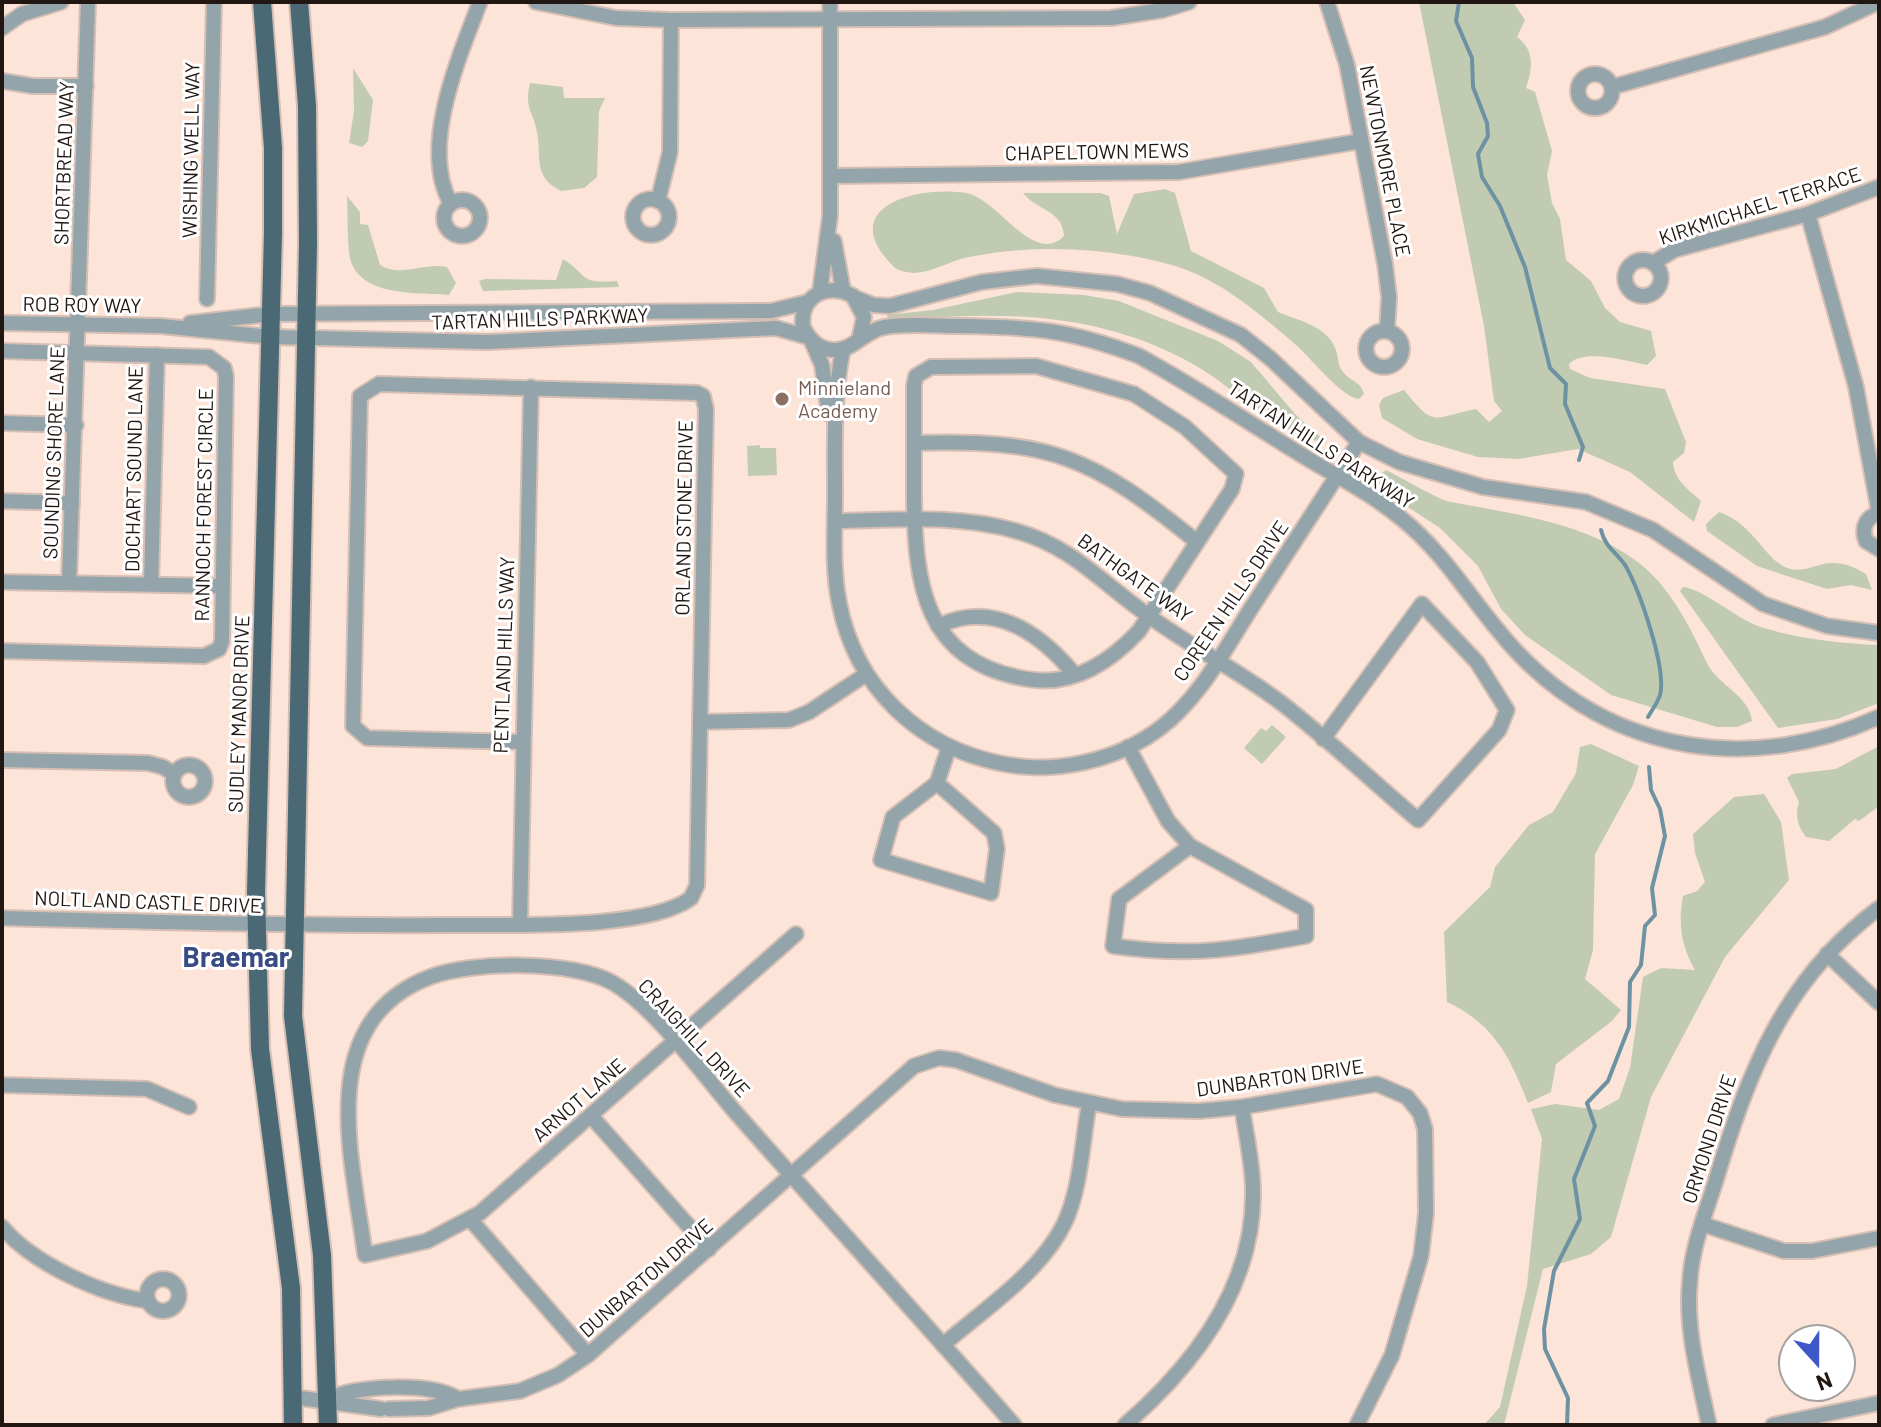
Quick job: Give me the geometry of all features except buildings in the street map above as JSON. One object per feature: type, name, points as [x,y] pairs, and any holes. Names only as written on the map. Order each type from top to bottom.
[{"type":"main road","name":"SUDLEY MANOR DRIVE","points":[[262,2],[273,148],[257,925],[260,1049],[291,1288],[293,1425]]},
{"type":"main road","points":[[299,2],[307,106],[306,315],[293,1016],[322,1255],[328,1425]]},
{"type":"street","points":[[2,28],[22,14],[61,2]]},
{"type":"street","name":"SHORTBREAD WAY","points":[[79,325],[88,2]]},
{"type":"street","name":"WISHING WELL WAY","points":[[207,299],[214,2]]},
{"type":"street","points":[[451,204],[440,173],[443,123],[456,66],[480,2]]},
{"type":"street","points":[[536,2],[616,18],[671,20],[1111,18],[1163,10],[1189,2]]},
{"type":"street","points":[[820,291],[830,216],[830,2]]},
{"type":"street","name":"NEWTONMORE PLACE","points":[[1327,2],[1347,65],[1386,275],[1387,331]]},
{"type":"street","points":[[1612,87],[1825,27],[1875,5],[1879,21]]},
{"type":"street","points":[[658,201],[670,152],[671,20]]},
{"type":"street","points":[[2,81],[33,86],[86,86]]},
{"type":"street","name":"CHAPELTOWN MEWS","points":[[830,176],[1179,172],[1361,141]]},
{"type":"street","name":"KIRKMICHAEL TERRACE","points":[[1653,263],[1674,250],[1808,214],[1879,187]]},
{"type":"street","points":[[1808,214],[1856,387],[1879,512],[1869,519],[1864,529],[1866,541],[1879,549]]},
{"type":"street","points":[[830,216],[848,293],[864,317],[860,335]]},
{"type":"street","name":"TARTAN HILLS PARKWAY","points":[[271,314],[771,311],[808,302],[820,291],[848,293],[873,305],[890,306],[982,282],[1037,276],[1117,284],[1150,293],[1241,335],[1280,367],[1359,442],[1399,462],[1463,483],[1544,493],[1622,515],[1653,530],[1763,604],[1827,626],[1879,633]]},
{"type":"street","points":[[808,302],[802,321],[810,340]]},
{"type":"street","name":"ROB ROY WAY","points":[[161,326],[271,314]]},
{"type":"street","name":"ROB ROY WAY","points":[[2,323],[161,326],[271,337]]},
{"type":"street","name":"SOUNDING SHORE LANE","points":[[69,583],[79,325]]},
{"type":"street","name":"TARTAN HILLS PARKWAY","points":[[271,337],[542,342],[776,328],[810,340],[827,350],[843,349],[872,329],[900,325],[1039,327],[1093,338],[1139,356],[1174,375],[1400,516],[1430,543],[1494,626],[1540,675],[1607,718],[1662,740],[1724,750],[1809,742],[1879,717]]},
{"type":"street","name":"COREEN HILLS DRIVE","points":[[810,340],[822,365],[834,429]]},
{"type":"street","name":"COREEN HILLS DRIVE","points":[[843,349],[836,383],[834,429],[838,600],[846,633],[865,675],[905,718],[949,747],[982,760],[1030,766],[1071,765],[1128,747],[1160,728],[1181,709],[1217,661],[1359,442]]},
{"type":"street","name":"RANNOCH FOREST CIRCLE","points":[[2,351],[209,357],[224,368],[222,641],[219,649],[204,656],[2,651]]},
{"type":"street","name":"DOCHART SOUND LANE","points":[[151,584],[157,355]]},
{"type":"street","points":[[1036,366],[1105,383],[1158,407],[1233,468],[1236,481],[1148,616],[1122,649],[1092,669],[1037,681],[998,672],[962,654],[938,626],[920,589],[914,519],[914,443],[915,380],[922,369],[1036,366]]},
{"type":"street","name":"ORLAND STONE DRIVE","points":[[293,926],[608,920],[660,911],[691,898],[697,885],[706,409],[703,396],[689,390],[379,384],[367,388],[358,403],[353,726],[367,738],[521,742]]},
{"type":"street","name":"PENTLAND HILLS WAY","points":[[520,924],[521,742],[531,387]]},
{"type":"street","points":[[2,423],[76,425]]},
{"type":"street","points":[[914,443],[990,442],[1022,445],[1075,460],[1123,483],[1197,542]]},
{"type":"street","points":[[2,501],[72,503]]},
{"type":"street","name":"BATHGATE WAY","points":[[835,521],[914,519],[980,524],[1040,539],[1088,565],[1148,616],[1279,702],[1418,820],[1499,730],[1507,710],[1477,662],[1422,604],[1323,739]]},
{"type":"street","points":[[2,582],[222,586]]},
{"type":"street","points":[[938,626],[970,615],[1018,625],[1047,643],[1075,675]]},
{"type":"street","points":[[700,722],[789,720],[809,712],[865,675]]},
{"type":"street","points":[[937,783],[994,833],[997,849],[991,893],[881,860],[893,817],[937,783],[949,747]]},
{"type":"street","points":[[1128,747],[1168,821],[1190,846],[1306,910],[1306,936],[1221,952],[1166,954],[1113,946],[1119,899],[1190,846]]},
{"type":"street","points":[[2,760],[148,763],[174,774]]},
{"type":"street","name":"ORMOND DRIVE","points":[[1709,1425],[1689,1313],[1692,1261],[1733,1121],[1766,1039],[1792,998],[1827,954],[1879,908]]},
{"type":"street","name":"NOLTLAND CASTLE DRIVE","points":[[2,918],[293,926]]},
{"type":"street","name":"ARNOT LANE","points":[[365,1255],[427,1241],[470,1219],[796,934]]},
{"type":"street","points":[[1827,954],[1879,1003]]},
{"type":"street","name":"CRAIGHILL DRIVE","points":[[365,1255],[347,1118],[348,1083],[364,1033],[404,990],[429,977],[460,969],[568,968],[591,972],[629,993],[1014,1425]]},
{"type":"street","name":"DUNBARTON DRIVE","points":[[362,1409],[441,1406],[458,1399],[520,1391],[558,1375],[588,1355],[914,1066],[925,1061],[956,1060],[1013,1082],[1089,1104],[1164,1111],[1242,1107],[1377,1084],[1399,1091],[1420,1113],[1425,1129],[1426,1213],[1421,1256],[1392,1355],[1357,1425]]},
{"type":"street","points":[[2,1085],[147,1089],[189,1107]]},
{"type":"street","points":[[943,1345],[1036,1262],[1064,1224],[1074,1188],[1089,1104]]},
{"type":"street","points":[[1125,1425],[1184,1368],[1205,1340],[1232,1288],[1248,1238],[1253,1194],[1242,1107]]},
{"type":"street","points":[[591,1116],[709,1249]]},
{"type":"street","points":[[470,1219],[588,1355]]},
{"type":"street","points":[[1702,1224],[1784,1251],[1812,1251],[1879,1238]]},
{"type":"street","points":[[2,1227],[15,1242],[46,1264],[125,1297],[148,1301]]},
{"type":"street","name":"DUNBARTON DRIVE","points":[[329,1399],[353,1389],[366,1388],[443,1392],[458,1399]]},
{"type":"street","name":"DUNBARTON DRIVE","points":[[293,1397],[329,1399],[372,1415],[388,1416],[407,1409]]},
{"type":"street","points":[[1773,1425],[1879,1403]]},
{"type":"green space","points":[[1419,2],[1513,2],[1525,20],[1517,37],[1530,55],[1531,68],[1526,88],[1535,92],[1552,151],[1547,175],[1552,203],[1560,219],[1566,260],[1591,281],[1605,308],[1620,322],[1651,331],[1656,356],[1647,365],[1606,357],[1585,357],[1569,364],[1570,369],[1590,378],[1665,389],[1686,442],[1684,453],[1673,462],[1674,468],[1682,484],[1701,501],[1694,522],[1630,472],[1578,449],[1518,459],[1478,457],[1417,439],[1382,418],[1379,405],[1383,398],[1404,390],[1423,411],[1436,418],[1476,409],[1489,422],[1502,411],[1494,401],[1484,326]]},
{"type":"green space","points":[[353,68],[373,100],[368,141],[362,147],[349,143],[354,111]]},
{"type":"green space","points":[[530,83],[563,87],[564,98],[605,98],[599,111],[597,177],[584,188],[561,191],[542,173],[537,132],[529,104]]},
{"type":"green space","points":[[1165,189],[1175,193],[1191,251],[1264,288],[1278,312],[1325,334],[1335,348],[1341,369],[1363,390],[1364,394],[1359,399],[1344,392],[1252,308],[1220,286],[1186,270],[1119,254],[1043,249],[969,257],[932,270],[905,272],[895,268],[878,247],[873,230],[877,216],[888,205],[905,197],[946,191],[978,198],[1028,237],[1040,243],[1052,243],[1064,236],[1059,221],[1023,193],[1100,193],[1109,196],[1117,234],[1134,194]]},
{"type":"green space","points":[[347,196],[360,212],[360,224],[368,225],[380,265],[396,270],[447,267],[456,283],[449,295],[389,290],[363,278],[354,268],[349,253]]},
{"type":"green space","points":[[563,259],[589,280],[617,281],[619,287],[483,291],[479,281],[556,280]]},
{"type":"green space","points":[[1017,292],[1084,295],[1119,301],[1218,341],[1251,362],[1295,414],[1327,443],[1291,431],[1273,421],[1191,363],[1118,333],[1043,318],[1005,316],[888,321],[887,315],[933,310]]},
{"type":"green space","points":[[760,445],[760,448],[776,448],[777,475],[748,476],[747,446]]},
{"type":"green space","points":[[1386,470],[1445,500],[1553,523],[1625,553],[1665,589],[1712,672],[1746,704],[1752,721],[1737,727],[1717,727],[1611,695],[1525,635],[1501,609],[1478,566],[1440,528],[1374,485],[1374,479]]},
{"type":"green space","points":[[1719,512],[1742,525],[1779,564],[1796,570],[1840,563],[1866,574],[1872,590],[1851,585],[1827,589],[1757,566],[1707,531],[1706,524]]},
{"type":"green space","points":[[1683,587],[1701,593],[1761,627],[1819,640],[1879,645],[1879,703],[1837,719],[1778,728],[1680,591]]},
{"type":"green space","points":[[1272,725],[1286,737],[1262,764],[1244,748],[1261,728],[1266,731]]},
{"type":"green space","points":[[1591,744],[1639,766],[1633,785],[1595,854],[1593,950],[1585,979],[1621,1010],[1612,1021],[1556,1064],[1551,1092],[1528,1103],[1507,1057],[1489,1031],[1447,1002],[1444,932],[1490,887],[1495,867],[1529,825],[1553,812],[1576,773],[1580,747]]},
{"type":"green space","points":[[1879,746],[1879,806],[1859,821],[1855,819],[1829,841],[1806,837],[1798,820],[1799,802],[1787,778],[1792,774],[1836,769]]},
{"type":"green space","points":[[1764,794],[1781,822],[1789,880],[1725,957],[1651,1097],[1611,1237],[1591,1254],[1543,1269],[1504,1425],[1484,1425],[1500,1407],[1527,1286],[1542,1139],[1531,1109],[1555,1104],[1599,1110],[1619,1099],[1630,1068],[1643,977],[1661,968],[1695,970],[1684,943],[1681,925],[1683,896],[1697,891],[1705,882],[1695,853],[1693,834],[1734,797]]},
{"type":"waterway","points":[[1459,2],[1456,21],[1472,58],[1473,87],[1487,123],[1488,136],[1478,154],[1482,177],[1500,206],[1525,267],[1550,368],[1566,384],[1565,404],[1583,447],[1579,460]]},
{"type":"waterway","points":[[1601,530],[1605,541],[1631,576],[1656,648],[1660,695],[1648,717]]},
{"type":"waterway","points":[[1567,1425],[1568,1398],[1545,1349],[1544,1329],[1554,1271],[1580,1219],[1574,1179],[1595,1126],[1587,1103],[1608,1081],[1629,1027],[1630,982],[1641,965],[1645,926],[1655,915],[1652,888],[1665,836],[1660,809],[1651,790],[1649,767]]},
{"type":"place","name":"Minnieland Academy","points":[[782,399]]},
{"type":"district","name":"Braemar","points":[[236,957]]}]
